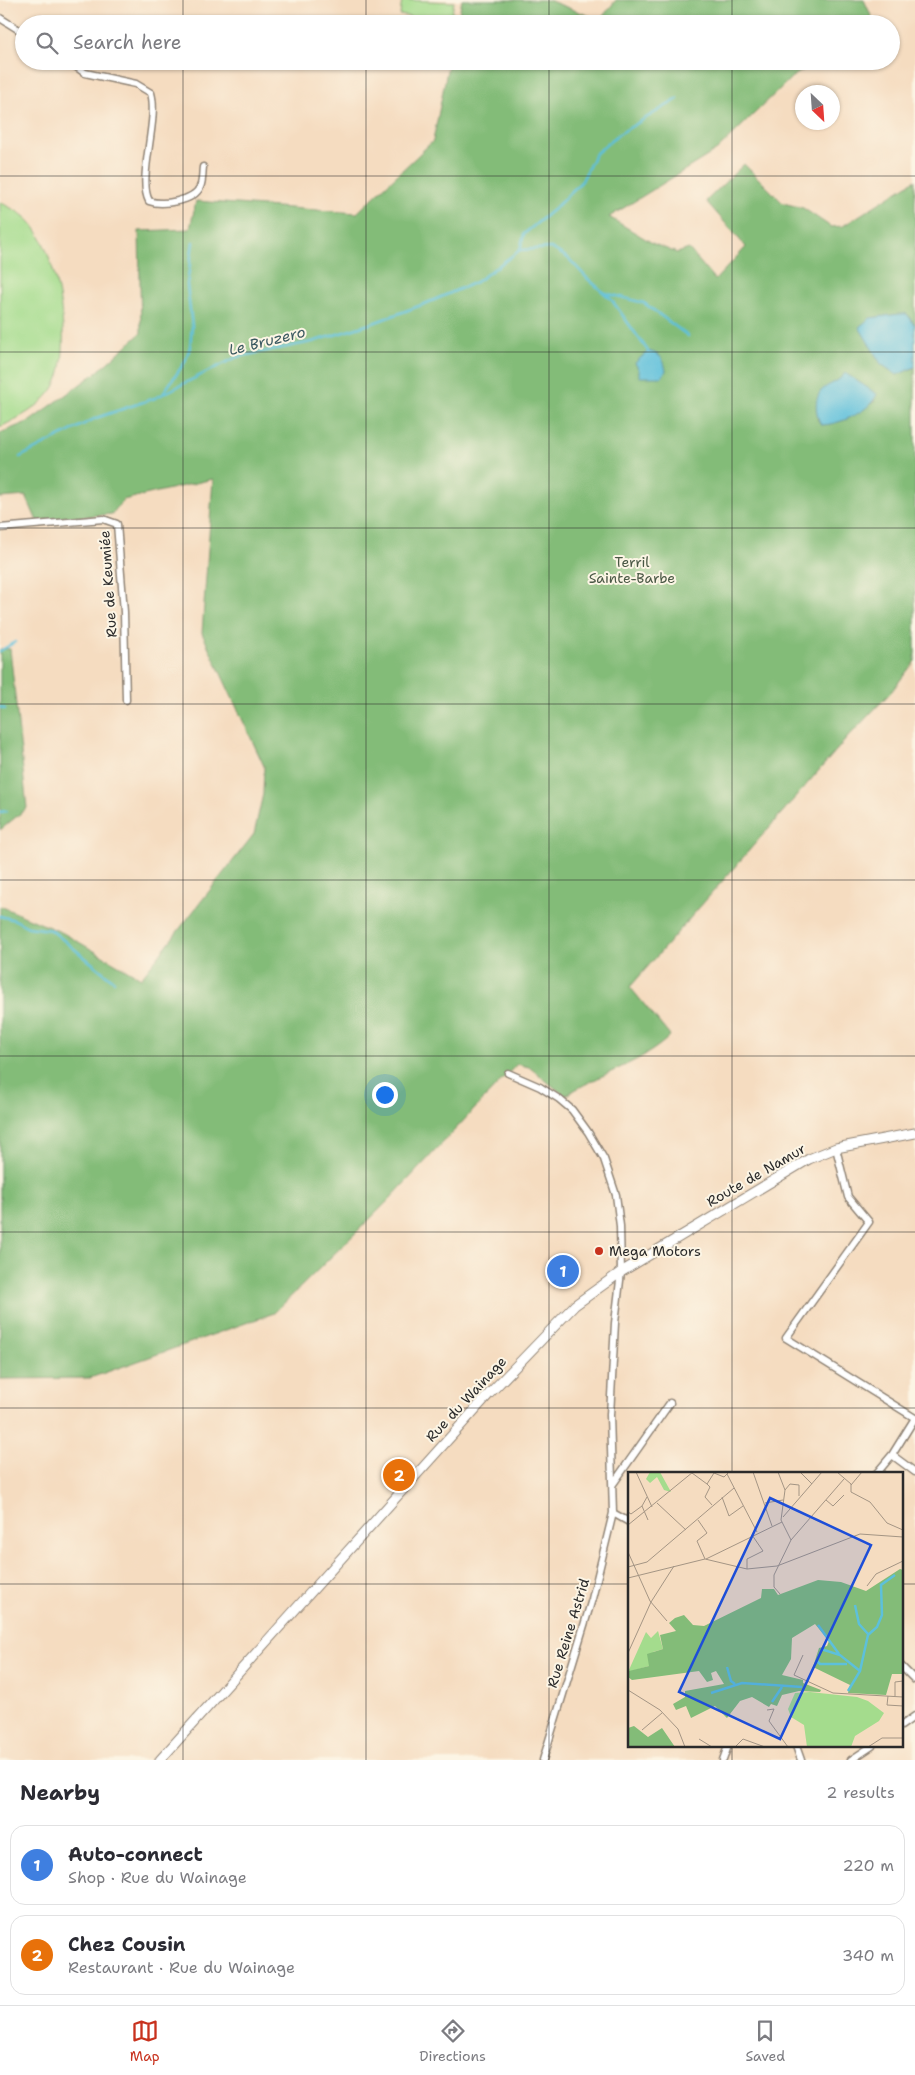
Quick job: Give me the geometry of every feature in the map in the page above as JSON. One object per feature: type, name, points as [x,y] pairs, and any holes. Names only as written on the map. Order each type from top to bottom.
[{"type":"main road","name":"Route de Namur","points":[[700,1224],[809,1159],[836,1148],[915,1134]]},
{"type":"main road","name":"Rue du Wainage","points":[[160,1760],[489,1394],[575,1305],[622,1272],[700,1224]]},
{"type":"street","points":[[0,18],[15,27]]},
{"type":"street","points":[[80,70],[84,73],[136,84],[151,93],[153,105],[146,195],[149,202],[159,203],[193,195],[202,185],[202,167]]},
{"type":"street","name":"Rue de Keumiée","points":[[0,528],[103,519],[117,524],[124,612],[126,700]]},
{"type":"street","name":"Rue Reine Astrid","points":[[508,1073],[540,1087],[572,1110],[604,1159],[616,1195],[622,1272],[615,1323],[610,1415],[613,1513],[592,1599],[543,1760]]},
{"type":"street","points":[[836,1148],[848,1197],[869,1222],[786,1338],[915,1418],[892,1455],[878,1472]]},
{"type":"street","points":[[613,1484],[670,1403]]},
{"type":"street","points":[[892,1455],[915,1472]]},
{"type":"street","points":[[613,1513],[628,1521]]},
{"type":"street","points":[[902,1667],[915,1680]]},
{"type":"street","points":[[902,1725],[915,1716]]},
{"type":"street","points":[[797,1748],[801,1760]]},
{"type":"street","points":[[851,1760],[869,1748]]},
{"type":"green space","points":[[402,0],[454,2],[452,15],[400,15]]},
{"type":"green space","points":[[462,0],[548,0],[587,15],[459,15]]},
{"type":"green space","points":[[616,0],[864,0],[871,15],[604,15]]},
{"type":"green space","name":"Terril Sainte-Barbe","points":[[447,70],[803,70],[792,77],[717,150],[609,217],[654,244],[677,253],[689,249],[715,280],[746,247],[706,201],[744,164],[783,203],[803,208],[831,227],[843,226],[915,180],[915,325],[907,314],[886,316],[909,370],[915,367],[915,661],[891,692],[848,737],[630,987],[670,1036],[659,1045],[647,1054],[565,1096],[529,1067],[517,1064],[385,1204],[274,1313],[90,1378],[0,1379],[0,906],[63,933],[141,978],[254,834],[263,794],[264,766],[202,633],[213,479],[123,500],[112,514],[37,521],[26,496],[0,498],[0,433],[30,421],[97,372],[141,333],[139,231],[190,229],[196,201],[357,213],[433,141]],"holes":[[[845,373],[875,401],[845,420],[822,425],[817,419],[829,387],[839,382]]]},
{"type":"green space","points":[[0,202],[26,218],[37,232],[47,251],[60,301],[63,353],[59,374],[52,390],[47,396],[35,407],[0,427]]},
{"type":"green space","points":[[0,649],[10,649],[27,808],[0,830]]},
{"type":"water","points":[[907,314],[915,325],[915,367],[897,375],[881,364],[859,327],[870,318]]},
{"type":"water","points":[[648,351],[659,355],[663,360],[666,371],[661,377],[639,377],[639,370],[635,363]]},
{"type":"water","points":[[845,373],[877,394],[868,406],[854,416],[836,423],[821,425],[816,408],[817,398],[822,390]]},
{"type":"waterway","points":[[520,250],[524,234],[554,209],[582,181],[595,154],[619,134],[678,99]]},
{"type":"waterway","points":[[164,392],[185,362],[190,347],[192,326],[187,285],[193,242]]},
{"type":"waterway","points":[[520,250],[551,248],[568,258],[611,299],[648,351]]},
{"type":"waterway","name":"Le Bruzero","points":[[20,457],[96,418],[155,398],[237,357],[312,342],[373,323],[427,303],[476,282],[520,250]]},
{"type":"waterway","points":[[605,293],[644,303],[688,336]]},
{"type":"waterway","points":[[0,651],[15,642]]},
{"type":"waterway","points":[[0,707],[5,709]]},
{"type":"waterway","points":[[0,812],[7,811]]},
{"type":"waterway","points":[[0,916],[15,920],[28,927],[51,930],[114,981]]},
{"type":"place","name":"Mega Motors","points":[[599,1251]]},
{"type":"place","name":"Auto-connect","points":[[563,1271]]},
{"type":"place","name":"Chez Cousin","points":[[399,1475]]}]
